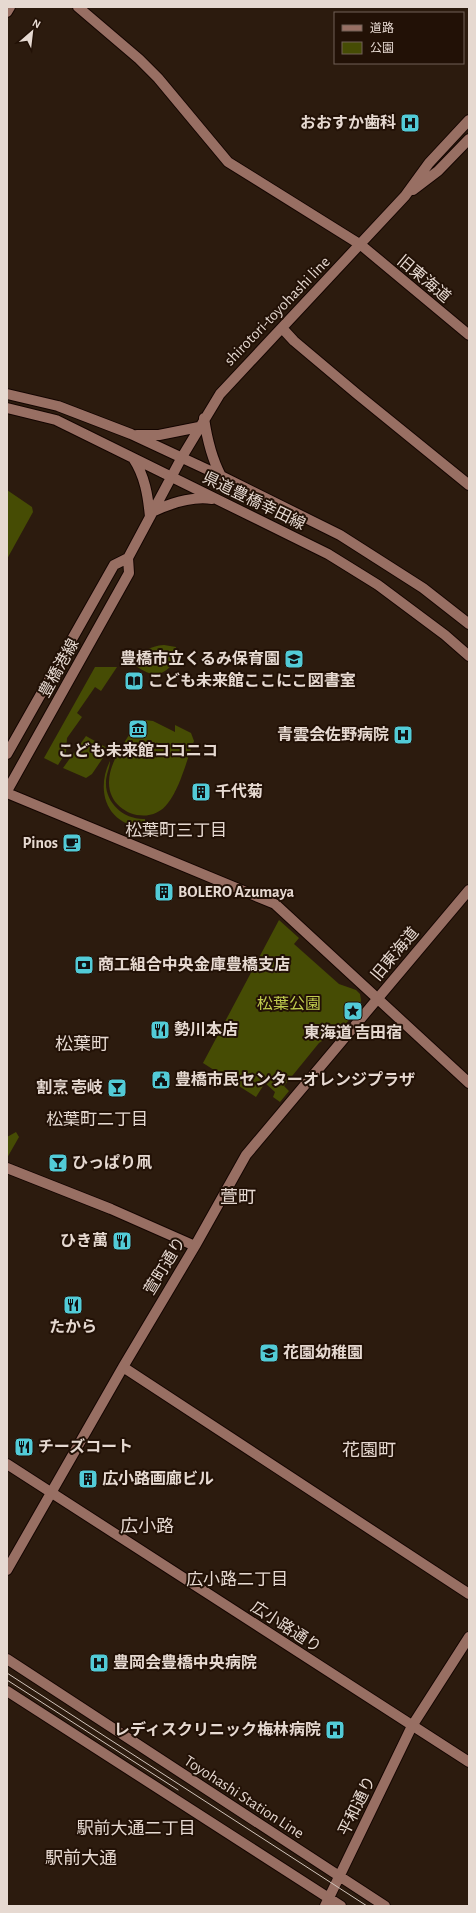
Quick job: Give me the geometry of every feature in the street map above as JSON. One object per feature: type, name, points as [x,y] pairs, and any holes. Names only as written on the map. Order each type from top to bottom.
[{"type":"street","points":[[7,12],[10,7]]},
{"type":"street","name":"旧東海道","points":[[78,7],[139,59],[154,74],[228,162],[361,245],[469,335]]},
{"type":"street","name":"shirotori-toyohashi line","points":[[182,457],[220,394],[240,371],[361,245],[405,196],[429,163],[469,120]]},
{"type":"street","name":"shirotori-toyohashi line","points":[[405,196],[438,171],[469,138]]},
{"type":"street","points":[[282,328],[294,341],[351,390],[469,485]]},
{"type":"street","name":"県道豊橋幸田線","points":[[7,394],[58,406],[131,434],[182,457],[340,535],[423,588],[469,624]]},
{"type":"street","name":"県道豊橋幸田線","points":[[7,408],[56,420],[328,554],[372,581],[445,635],[469,656]]},
{"type":"street","points":[[131,434],[159,435],[202,422],[208,445],[221,476]]},
{"type":"street","points":[[132,457],[142,472],[151,514],[169,504],[181,501],[202,498],[218,500]]},
{"type":"street","name":"豊橋港線","points":[[7,792],[129,573],[128,558],[182,457]]},
{"type":"street","name":"豊橋港線","points":[[7,754],[114,565],[128,558]]},
{"type":"street","points":[[7,792],[275,904],[378,998]]},
{"type":"street","name":"旧東海道","points":[[469,890],[378,998],[469,1083]]},
{"type":"street","name":"萱町通り","points":[[7,1570],[123,1367],[195,1246],[246,1155],[378,998]]},
{"type":"street","points":[[7,1168],[110,1209],[195,1246]]},
{"type":"street","points":[[123,1367],[469,1594]]},
{"type":"street","name":"広小路通り","points":[[7,1464],[469,1762]]},
{"type":"street","name":"平和通り","points":[[327,1902],[412,1726],[469,1637]]},
{"type":"street","name":"Toyohashi Station Line","points":[[7,1659],[339,1878],[385,1906]]},
{"type":"street","points":[[7,1691],[327,1902],[341,1906]]},
{"type":"green space","points":[[7,490],[32,507],[33,512],[7,559]]},
{"type":"green space","points":[[164,645],[176,647],[174,663],[163,672],[158,674],[148,673],[131,663],[146,650]]},
{"type":"green space","points":[[95,667],[117,667],[101,691],[95,687],[77,713],[82,717],[67,738],[66,752],[58,765],[44,758]]},
{"type":"green space","points":[[145,720],[153,721],[175,732],[175,725],[191,733],[194,741],[180,782],[168,803],[160,811],[151,815],[141,816],[131,814],[122,809],[115,802],[111,793],[109,782],[112,766],[119,751],[137,722]]},
{"type":"green space","points":[[86,736],[109,749],[92,774],[86,778],[63,768]]},
{"type":"green space","points":[[110,761],[106,782],[109,797],[112,803],[117,809],[130,817],[145,819],[145,827],[132,825],[121,820],[113,814],[108,805],[104,795],[104,784]]},
{"type":"green space","name":"松葉公園","points":[[279,920],[299,938],[294,944],[339,984],[356,990],[360,994],[361,1000],[360,1006],[334,1039],[325,1039],[319,1043],[284,1086],[289,1091],[280,1102],[273,1097],[275,1092],[265,1083],[256,1097],[203,1063]]},
{"type":"green space","points":[[16,1132],[19,1137],[7,1158],[7,1137]]},
{"type":"tram line","points":[[7,1673],[367,1906]]},
{"type":"tram line","points":[[7,1680],[178,1790]]},
{"type":"place","name":"おおすか歯科","points":[[410,123]]},
{"type":"place","name":"豊橋市立くるみ保育園","points":[[294,659]]},
{"type":"place","name":"こども未来館ここにこ図書室","points":[[134,681]]},
{"type":"place","name":"こども未来館ココニコ","points":[[138,729]]},
{"type":"place","name":"青雲会佐野病院","points":[[403,735]]},
{"type":"place","name":"千代菊","points":[[201,792]]},
{"type":"place","name":"Pinos","points":[[72,843]]},
{"type":"place","name":"BOLERO Azumaya","points":[[164,892]]},
{"type":"place","name":"商工組合中央金庫豊橋支店","points":[[84,965]]},
{"type":"place","name":"東海道 吉田宿","points":[[353,1011]]},
{"type":"place","name":"勢川本店","points":[[160,1030]]},
{"type":"place","name":"豊橋市民センターオレンジプラザ","points":[[161,1080]]},
{"type":"place","name":"割烹 壱岐","points":[[117,1088]]},
{"type":"place","name":"ひっぱり凧","points":[[58,1163]]},
{"type":"place","name":"ひき萬","points":[[122,1241]]},
{"type":"place","name":"たから","points":[[73,1305]]},
{"type":"place","name":"花園幼稚園","points":[[269,1353]]},
{"type":"place","name":"チーズコート","points":[[24,1447]]},
{"type":"place","name":"広小路画廊ビル","points":[[88,1479]]},
{"type":"place","name":"豊岡会豊橋中央病院","points":[[99,1663]]},
{"type":"place","name":"レディスクリニック梅林病院","points":[[335,1730]]},
{"type":"district","name":"松葉町三丁目","points":[[176,830]]},
{"type":"district","name":"松葉町","points":[[82,1045]]},
{"type":"district","name":"松葉町二丁目","points":[[97,1119]]},
{"type":"district","name":"萱町","points":[[238,1198]]},
{"type":"district","name":"花園町","points":[[369,1451]]},
{"type":"district","name":"広小路","points":[[147,1527]]},
{"type":"district","name":"広小路二丁目","points":[[237,1579]]},
{"type":"district","name":"駅前大通二丁目","points":[[136,1828]]},
{"type":"district","name":"駅前大通","points":[[81,1859]]}]
